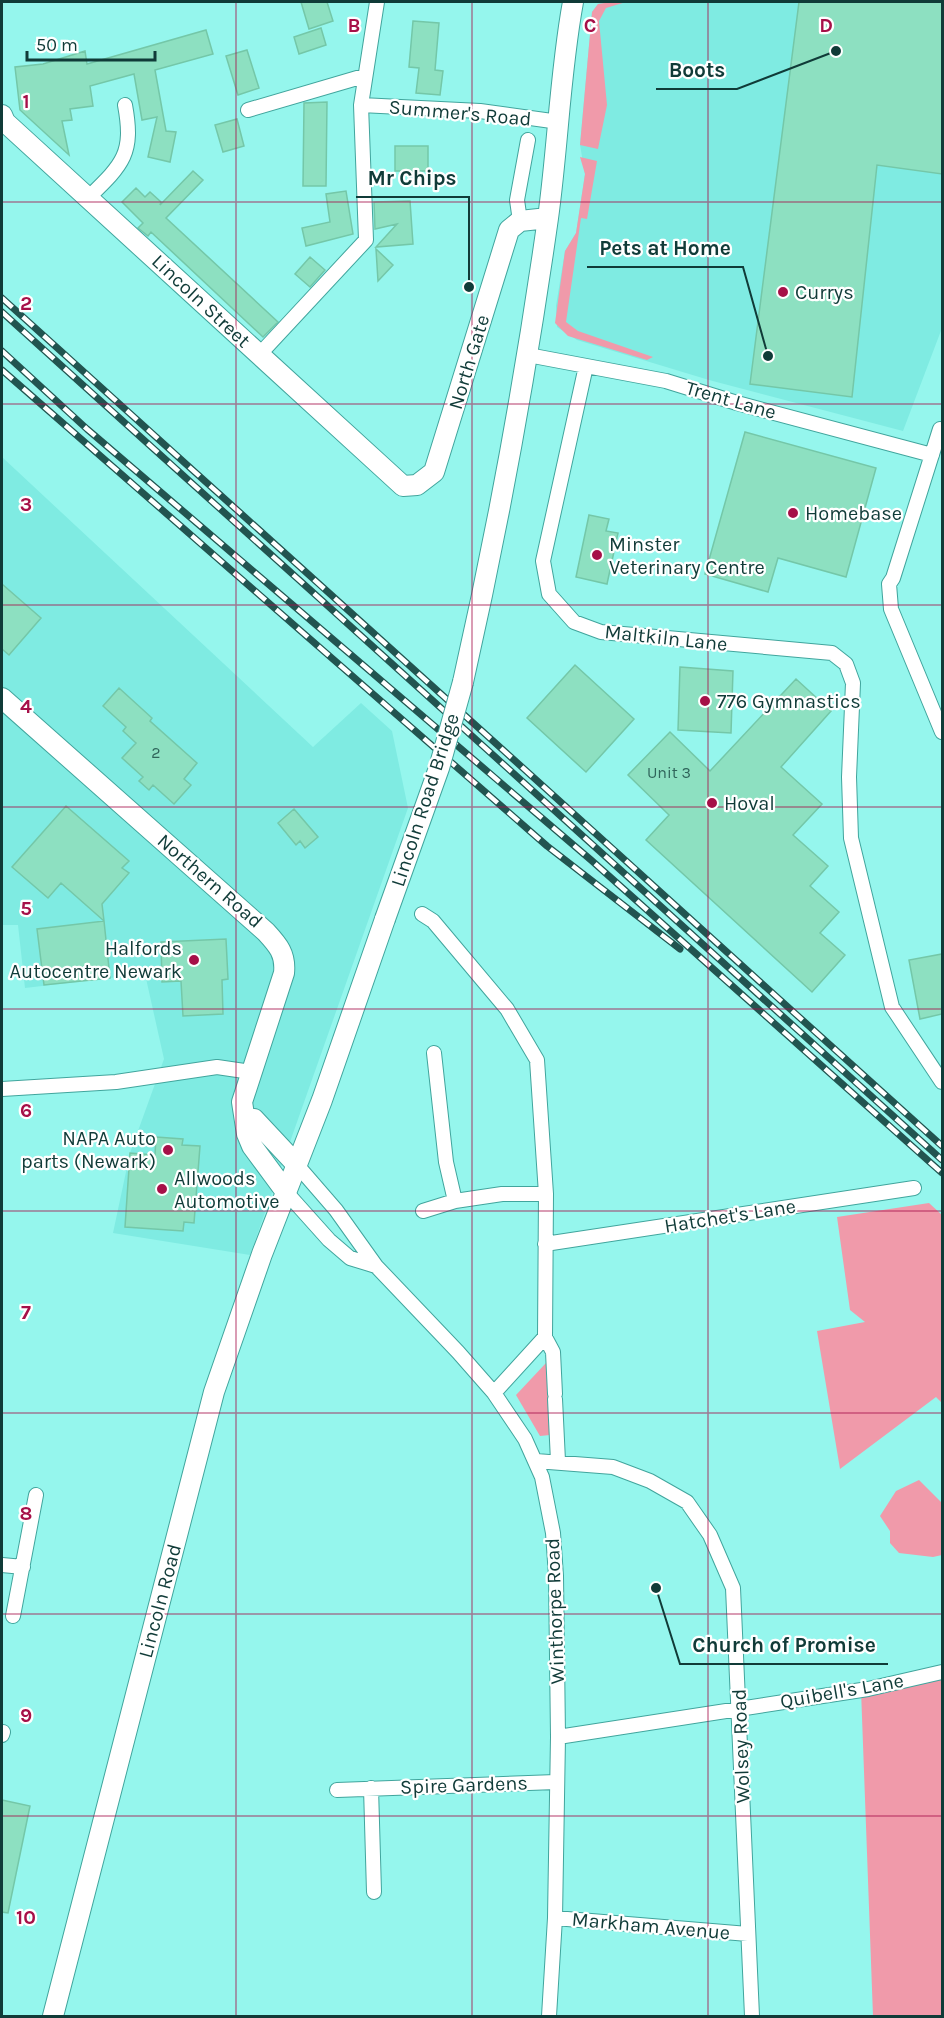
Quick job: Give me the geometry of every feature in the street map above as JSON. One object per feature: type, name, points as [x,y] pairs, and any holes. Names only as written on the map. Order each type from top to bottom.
[{"type":"main road","points":[[520,221],[548,218],[573,2]]},
{"type":"main road","name":"Lincoln Street","points":[[2,115],[5,122],[403,486]]},
{"type":"main road","name":"Lincoln Road Bridge","points":[[297,1165],[439,768],[463,682],[488,569],[528,355],[548,218]]},
{"type":"main road","name":"North Gate","points":[[403,486],[417,485],[434,472],[509,230],[520,221]]},
{"type":"main road","name":"Northern Road","points":[[2,698],[266,932],[280,947],[285,960],[284,973],[242,1102],[252,1146],[286,1192]]},
{"type":"main road","points":[[246,1120],[254,1119],[297,1165]]},
{"type":"main road","name":"Lincoln Road","points":[[53,2016],[214,1392],[297,1165]]},
{"type":"street","points":[[260,355],[366,240],[360,105],[377,2]]},
{"type":"street","points":[[257,111],[364,76]]},
{"type":"street","points":[[88,198],[124,159],[130,132],[125,105]]},
{"type":"street","name":"Summer's Road","points":[[360,105],[480,111],[559,123]]},
{"type":"street","points":[[520,221],[517,200],[528,140]]},
{"type":"street","name":"Trent Lane","points":[[528,355],[666,381],[737,403],[932,455]]},
{"type":"street","name":"Maltkiln Lane","points":[[586,366],[543,561],[549,594],[574,622],[601,632],[832,653],[846,664],[853,683],[849,777],[851,838],[892,1007],[942,1082]]},
{"type":"street","points":[[940,429],[893,578],[889,584],[891,609],[942,732]]},
{"type":"street","points":[[422,914],[433,921],[507,1009],[537,1060],[546,1194],[545,1338],[553,1352],[558,1461]]},
{"type":"street","points":[[434,1053],[446,1162],[455,1201]]},
{"type":"street","points":[[2,1089],[116,1082],[217,1067],[251,1072]]},
{"type":"street","name":"Winthorpe Road","points":[[297,1165],[336,1210],[376,1266],[494,1393],[536,1461],[554,1533],[558,1737],[555,1918],[549,2016]]},
{"type":"street","name":"Hatchet's Lane","points":[[545,1244],[914,1188]]},
{"type":"street","name":"Winthorpe Road","points":[[286,1192],[329,1240],[350,1258],[376,1266]]},
{"type":"street","points":[[423,1212],[455,1201],[502,1194],[546,1194]]},
{"type":"street","points":[[494,1393],[545,1338]]},
{"type":"street","name":"Wolsey Road","points":[[536,1461],[613,1467],[650,1481],[687,1502],[710,1535],[733,1587],[752,2016]]},
{"type":"street","points":[[13,1616],[36,1495]]},
{"type":"street","points":[[2,1565],[22,1567]]},
{"type":"street","name":"Quibell's Lane","points":[[558,1737],[868,1689],[942,1672]]},
{"type":"street","name":"Spire Gardens","points":[[337,1790],[556,1782]]},
{"type":"street","name":"Spire Gardens","points":[[371,1788],[374,1892]]},
{"type":"street","name":"Markham Avenue","points":[[555,1918],[748,1934]]},
{"type":"shaded area","points":[[611,2],[942,2],[942,328],[903,431],[709,380],[577,340],[557,327],[556,306],[565,251],[576,233],[585,174],[580,145],[592,12],[598,4]]},
{"type":"shaded area","points":[[626,2],[606,8],[599,21],[607,105],[598,149],[580,145],[592,12],[598,4]]},
{"type":"shaded area","points":[[580,157],[597,161],[587,219],[581,218],[566,322],[578,331],[653,357],[647,360],[568,336],[555,323],[565,251],[576,233],[585,174]]},
{"type":"shaded area","points":[[2,457],[313,747],[361,703],[392,731],[408,808],[250,1255],[113,1233],[130,1153],[164,1059],[145,974],[25,988],[18,925],[2,925]]},
{"type":"shaded area","points":[[929,1203],[942,1215],[942,1403],[936,1397],[840,1469],[817,1331],[865,1322],[850,1310],[837,1217]]},
{"type":"shaded area","points":[[546,1363],[550,1435],[540,1436],[516,1395]]},
{"type":"shaded area","points":[[919,1480],[942,1503],[942,1555],[933,1557],[899,1553],[890,1543],[890,1531],[880,1516],[896,1491]]},
{"type":"shaded area","points":[[942,1672],[942,2016],[873,2016],[861,1690]]},
{"type":"building","points":[[301,2],[327,2],[333,21],[309,29]]},
{"type":"building","points":[[799,2],[942,2],[942,174],[877,165],[852,397],[750,384]]},
{"type":"building","points":[[413,21],[439,23],[435,70],[443,71],[440,95],[416,93],[419,68],[409,67]]},
{"type":"building","points":[[321,28],[326,45],[299,54],[294,37]]},
{"type":"building","points":[[206,30],[213,54],[155,70],[166,131],[176,132],[170,162],[148,157],[157,117],[142,120],[134,74],[90,86],[93,106],[70,109],[72,120],[62,121],[69,155],[20,110],[15,67],[43,64],[85,51],[87,64]]},
{"type":"building","points":[[247,50],[259,88],[238,95],[226,56]]},
{"type":"building","points":[[327,102],[326,186],[303,186],[304,103]]},
{"type":"building","points":[[237,119],[244,146],[223,152],[215,125]]},
{"type":"building","points":[[395,146],[428,146],[428,171],[395,171]]},
{"type":"building","points":[[193,171],[203,180],[166,218],[278,322],[263,337],[151,232],[148,236],[138,228],[143,223],[122,202],[136,188],[145,197],[150,192],[161,202],[160,205]]},
{"type":"building","points":[[346,191],[353,234],[306,246],[302,228],[330,222],[326,194]]},
{"type":"building","points":[[410,201],[413,244],[376,247],[397,224],[375,229],[374,202]]},
{"type":"building","points":[[376,249],[393,265],[378,281]]},
{"type":"building","points":[[310,257],[325,270],[310,287],[295,274]]},
{"type":"building","name":"Homebase","points":[[745,432],[876,468],[846,577],[778,558],[768,592],[705,574]]},
{"type":"building","name":"Minster Veterinary Centre","points":[[589,515],[609,519],[606,531],[618,533],[607,584],[576,577]]},
{"type":"building","points":[[2,584],[41,618],[9,655],[2,649]]},
{"type":"building","points":[[575,665],[634,719],[586,772],[527,718]]},
{"type":"building","points":[[680,667],[733,671],[731,733],[678,730]]},
{"type":"building","points":[[796,679],[831,711],[781,767],[822,804],[793,835],[828,866],[810,886],[839,912],[820,933],[845,955],[812,992],[646,840],[669,815],[628,775],[670,732],[710,771]]},
{"type":"building","points":[[119,688],[152,718],[150,721],[197,763],[184,779],[191,785],[174,804],[153,785],[149,790],[139,781],[143,777],[122,758],[136,743],[123,731],[126,727],[103,706]]},
{"type":"building","points":[[66,806],[129,861],[122,868],[129,873],[102,904],[104,921],[61,883],[48,898],[12,867]]},
{"type":"building","points":[[294,809],[318,837],[305,848],[300,841],[296,845],[278,823]]},
{"type":"building","points":[[104,921],[110,978],[44,985],[37,929]]},
{"type":"building","name":"Halfords Autocentre Newark","points":[[226,939],[228,979],[222,980],[223,1014],[183,1016],[181,981],[162,982],[161,942]]},
{"type":"building","points":[[942,954],[942,1014],[920,1019],[909,960]]},
{"type":"building","name":"Allwoods Automotive","points":[[156,1137],[183,1139],[182,1145],[200,1146],[194,1223],[184,1222],[183,1231],[125,1227],[130,1153],[155,1155]]},
{"type":"building","points":[[2,1800],[30,1806],[8,1913],[2,1912]]},
{"type":"railway","points":[[2,298],[942,1146]]},
{"type":"railway","points":[[2,312],[942,1160]]},
{"type":"railway","points":[[2,351],[87,429],[591,860],[942,1173]]},
{"type":"railway","points":[[2,370],[547,846],[680,949]]},
{"type":"place","name":"Boots","points":[[836,51]]},
{"type":"place","name":"Mr Chips","points":[[469,287]]},
{"type":"place","name":"Currys","points":[[783,292]]},
{"type":"place","name":"Pets at Home","points":[[768,356]]},
{"type":"place","name":"Homebase","points":[[793,513]]},
{"type":"place","name":"Minster Veterinary Centre","points":[[597,555]]},
{"type":"place","name":"776 Gymnastics","points":[[705,701]]},
{"type":"place","name":"Hoval","points":[[712,803]]},
{"type":"place","name":"Halfords Autocentre Newark","points":[[194,960]]},
{"type":"place","name":"NAPA Auto parts (Newark)","points":[[168,1150]]},
{"type":"place","name":"Allwoods Automotive","points":[[162,1189]]},
{"type":"place","name":"Church of Promise","points":[[656,1588]]}]
